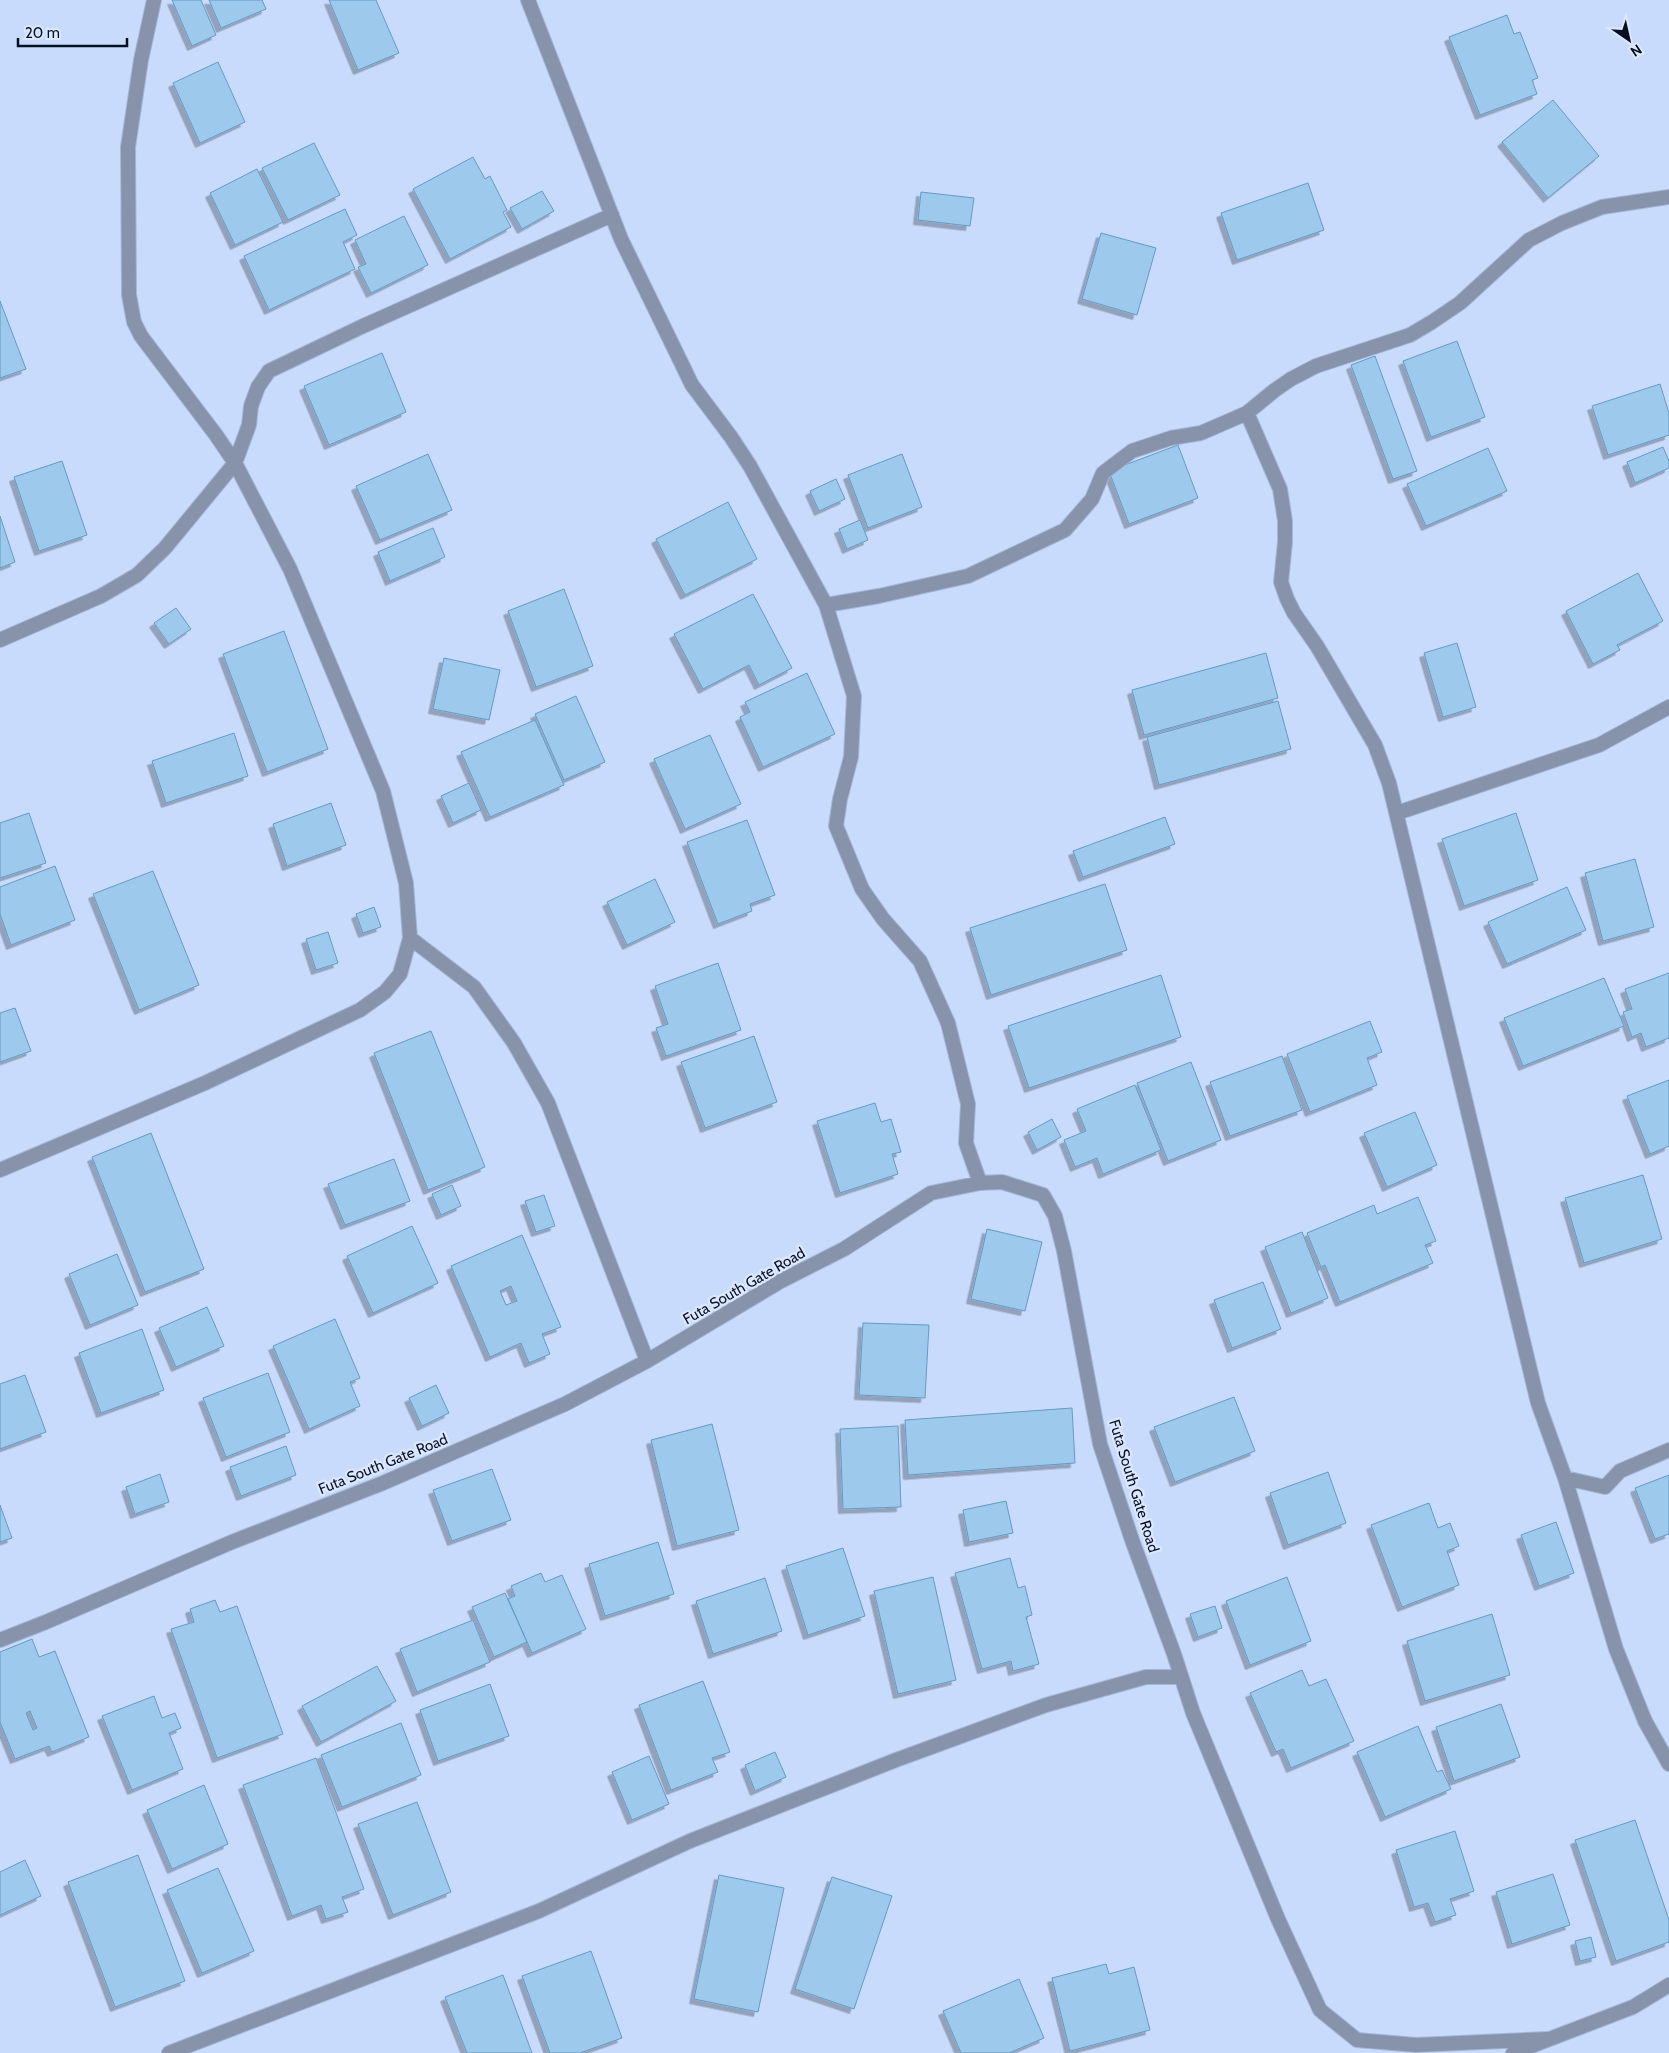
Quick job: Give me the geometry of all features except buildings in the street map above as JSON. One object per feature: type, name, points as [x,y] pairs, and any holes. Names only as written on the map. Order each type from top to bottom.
[{"type":"street","points":[[0,1170],[205,1083],[360,1010],[385,992],[400,974],[410,938],[406,883],[384,790],[290,570],[235,463],[216,434],[141,336],[134,322],[129,295],[128,147],[141,60],[154,0]]},
{"type":"street","points":[[528,0],[621,239],[692,385],[750,466],[826,605],[854,696],[851,757],[840,799],[836,826],[862,889],[883,920],[920,961],[948,1023],[968,1104],[966,1143],[980,1183]]},
{"type":"street","points":[[826,605],[879,596],[968,576],[1065,530],[1092,499],[1103,474],[1132,451],[1172,438],[1201,434],[1247,413],[1291,378],[1324,363],[1410,335],[1460,303],[1529,240],[1562,223],[1602,207],[1669,197]]},
{"type":"street","points":[[0,640],[101,596],[138,575],[165,548],[235,463],[258,387],[269,371],[361,326],[612,216]]},
{"type":"street","points":[[1247,413],[1280,489],[1285,521],[1282,582],[1287,599],[1376,745],[1397,813],[1408,868],[1538,1403],[1565,1478],[1616,1650],[1645,1721],[1669,1764]]},
{"type":"street","points":[[1397,813],[1599,745],[1669,708]]},
{"type":"street","points":[[410,938],[474,987],[514,1043],[548,1103],[648,1361]]},
{"type":"street","name":"Futa South Gate Road","points":[[0,1640],[232,1542],[420,1467],[565,1404],[648,1361],[773,1286],[844,1249],[931,1193],[980,1183],[1002,1182],[1043,1195],[1055,1216],[1064,1251],[1100,1444],[1193,1713],[1278,1919],[1320,2010],[1357,2040],[1416,2045],[1548,2039]]},
{"type":"street","points":[[1565,1478],[1605,1487],[1620,1471],[1669,1450]]},
{"type":"street","points":[[168,2053],[539,1911],[690,1841],[896,1760],[1046,1705],[1146,1677],[1181,1677]]},
{"type":"street","points":[[1513,2053],[1633,2006],[1669,1985]]}]
